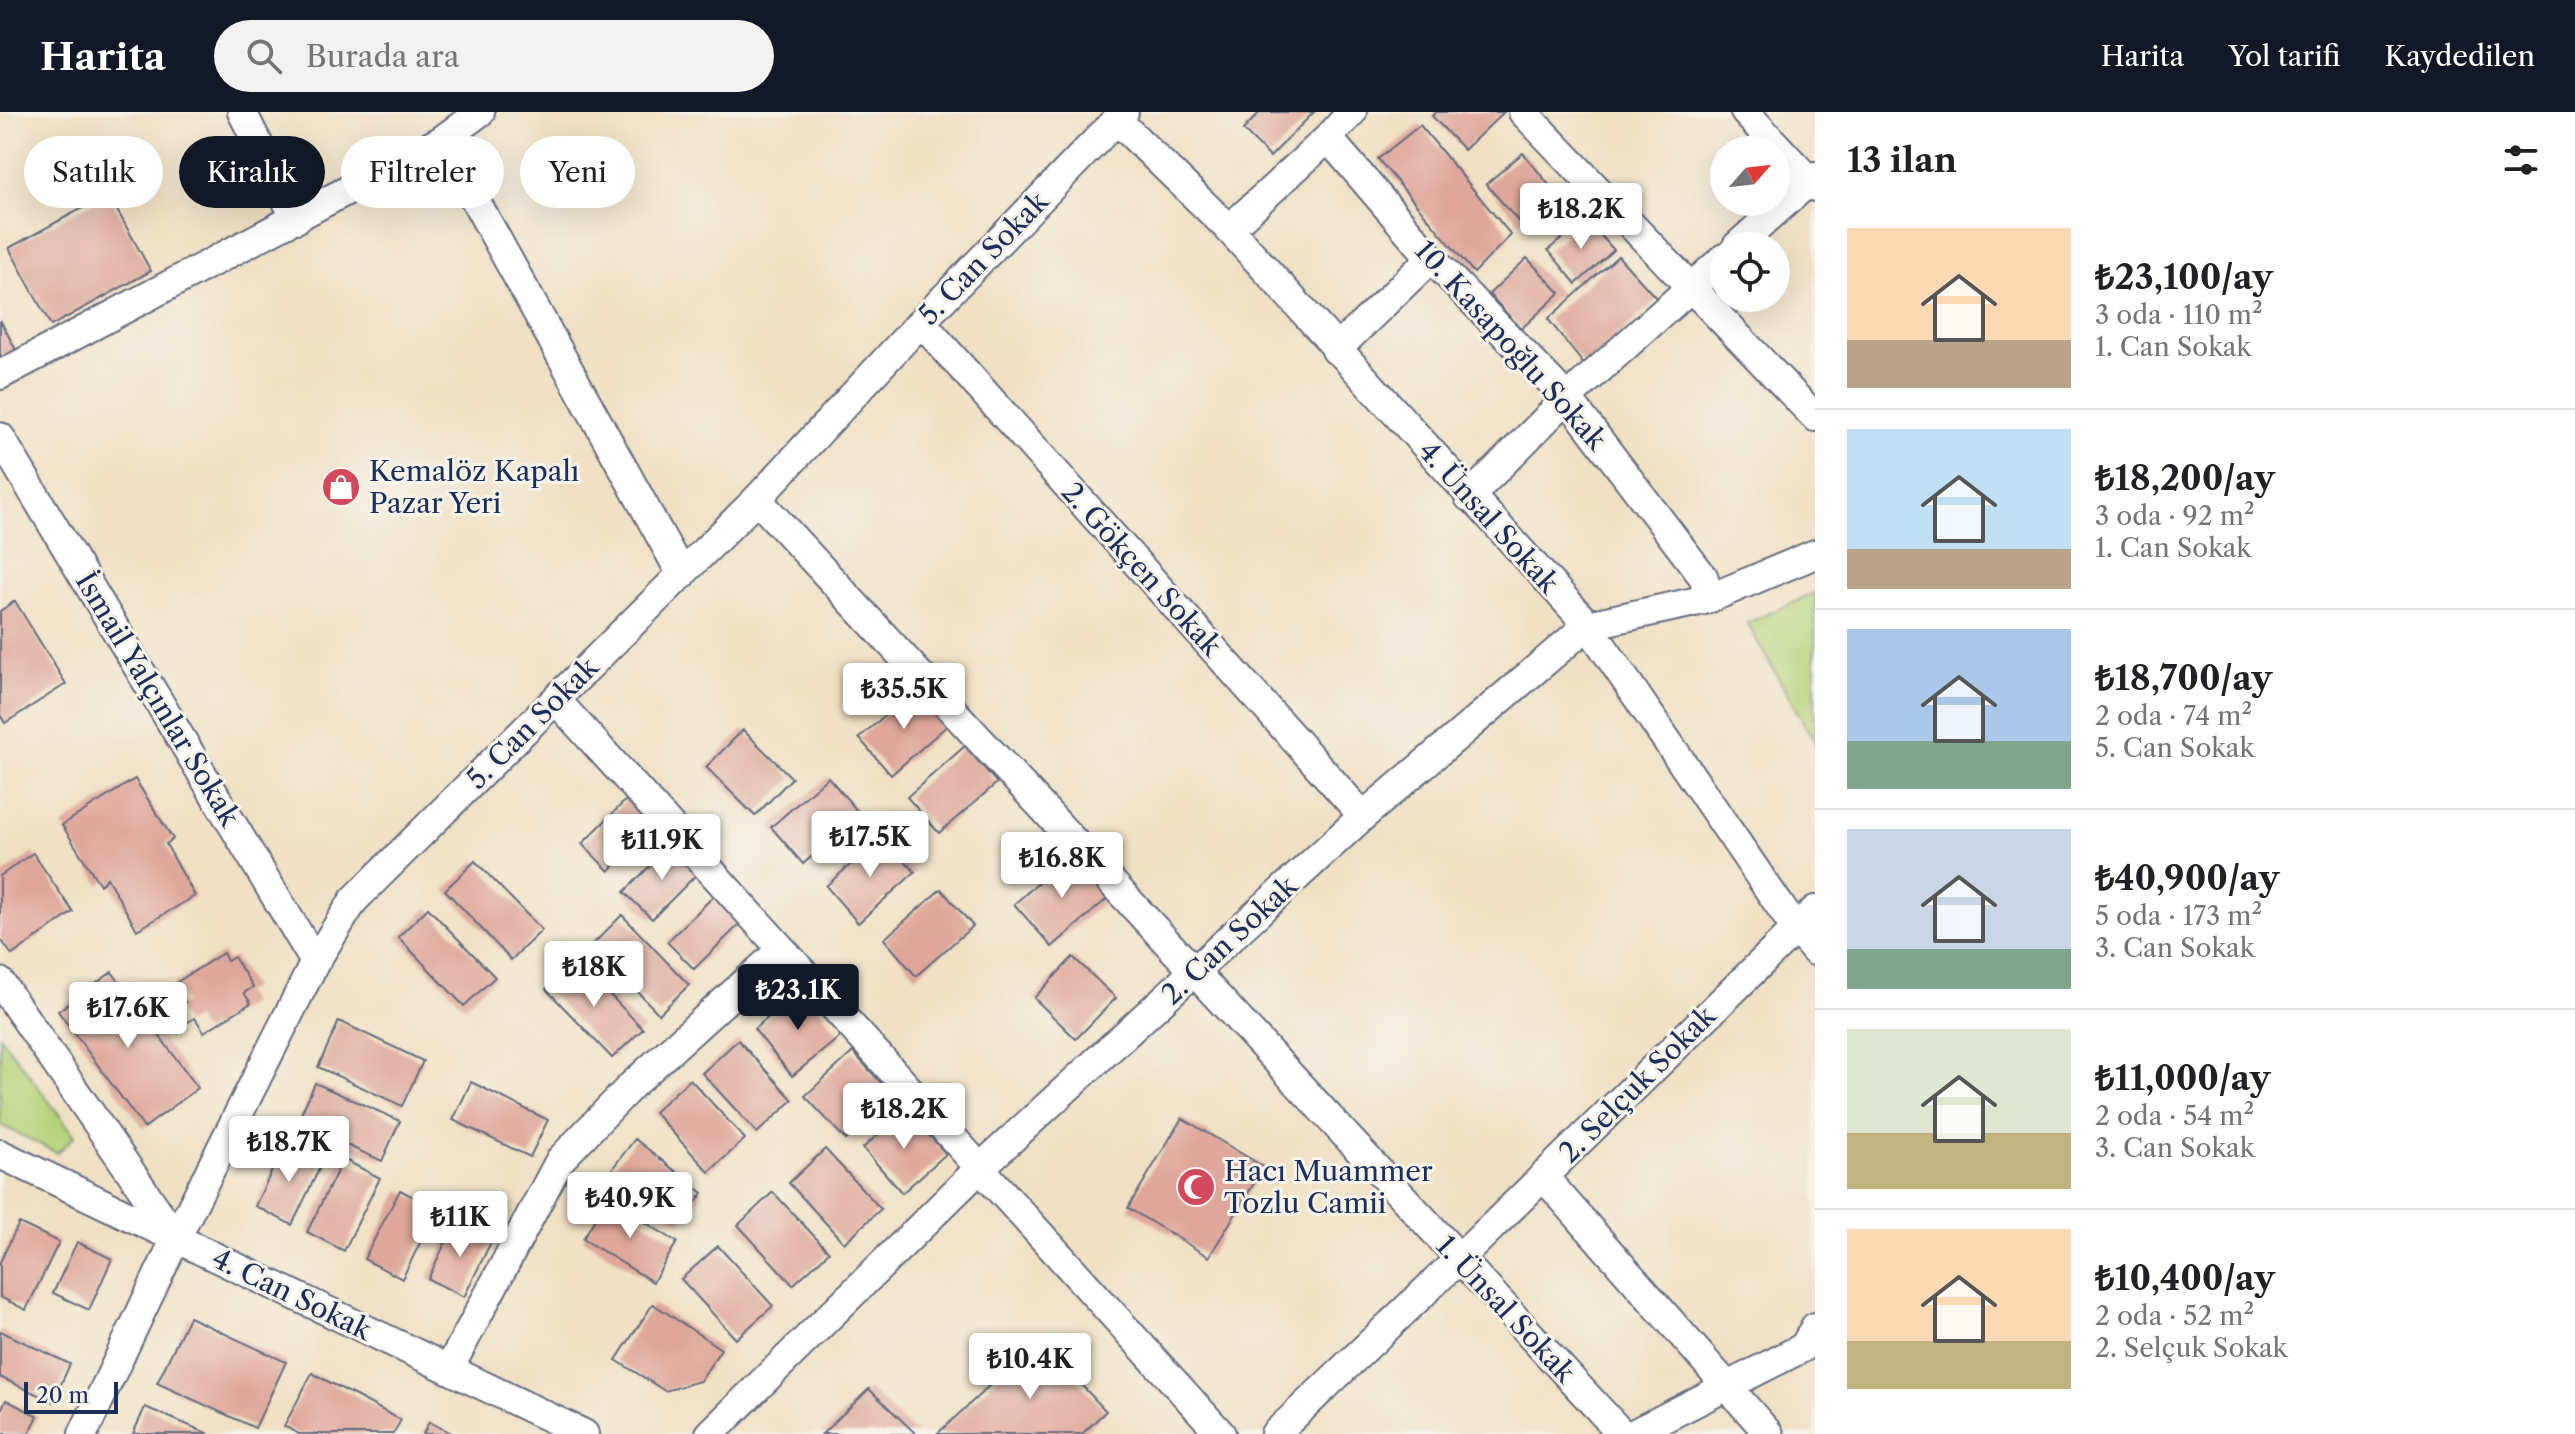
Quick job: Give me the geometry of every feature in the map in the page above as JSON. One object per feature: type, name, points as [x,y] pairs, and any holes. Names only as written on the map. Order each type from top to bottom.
[{"type":"street","points":[[242,112],[296,219]]},
{"type":"street","points":[[447,136],[480,112]]},
{"type":"street","points":[[1229,229],[1352,112]]},
{"type":"street","points":[[1523,112],[1815,417]]},
{"type":"street","points":[[1745,112],[1813,182],[1754,232]]},
{"type":"street","name":"4. Ünsal Sokak","points":[[1120,116],[1229,229],[1588,625],[1805,919],[1815,951]]},
{"type":"street","name":"5. Can Sokak","points":[[83,1434],[176,1238],[315,962],[354,900],[757,499],[921,322],[1120,116]]},
{"type":"street","name":"10. Kasapoğlu Sokak","points":[[1328,138],[1431,258],[1567,398],[1704,578],[1708,599]]},
{"type":"street","points":[[0,375],[341,195]]},
{"type":"street","points":[[480,208],[682,575]]},
{"type":"street","points":[[1336,350],[1431,258]]},
{"type":"street","points":[[1469,497],[1567,398],[1710,271]]},
{"type":"street","name":"2. Gökçen Sokak","points":[[921,322],[1363,816]]},
{"type":"street","name":"İsmail Yalçınlar Sokak","points":[[0,437],[315,962]]},
{"type":"street","name":"1. Ünsal Sokak","points":[[757,499],[1622,1434]]},
{"type":"street","name":"2. Can Sokak","points":[[710,1434],[979,1169],[1363,816],[1588,625],[1708,599],[1815,554]]},
{"type":"street","points":[[556,700],[1221,1434]]},
{"type":"street","name":"2. Selçuk Sokak","points":[[1275,1434],[1459,1259],[1805,919]]},
{"type":"street","points":[[449,1369],[560,1160],[632,1085],[781,950]]},
{"type":"street","points":[[0,982],[176,1238]]},
{"type":"street","name":"4. Can Sokak","points":[[0,1154],[584,1434]]},
{"type":"street","points":[[1543,1176],[1769,1434]]},
{"type":"street","points":[[1633,1434],[1804,1347],[1815,1327]]},
{"type":"green space","points":[[1815,593],[1815,743],[1747,623]]},
{"type":"green space","points":[[0,1036],[75,1136],[57,1153],[0,1125]]},
{"type":"building","points":[[1260,112],[1314,112],[1270,157],[1243,130]]},
{"type":"building","points":[[1436,112],[1504,112],[1464,150],[1432,116]]},
{"type":"building","points":[[1420,125],[1511,235],[1474,273],[1378,159]]},
{"type":"building","points":[[1523,153],[1555,192],[1519,222],[1486,184]]},
{"type":"building","points":[[82,208],[116,208],[151,271],[51,326],[9,248]]},
{"type":"building","points":[[1586,219],[1614,250],[1576,284],[1548,250]]},
{"type":"building","points":[[1618,256],[1657,299],[1586,367],[1548,319]]},
{"type":"building","points":[[1527,258],[1560,293],[1521,329],[1489,294]]},
{"type":"building","points":[[0,320],[16,350],[0,359]]},
{"type":"building","points":[[15,601],[66,684],[5,723],[0,715],[0,611]]},
{"type":"building","points":[[917,687],[949,724],[891,775],[859,738]]},
{"type":"building","points":[[743,730],[792,778],[755,816],[706,767]]},
{"type":"building","points":[[965,746],[997,783],[939,833],[907,797]]},
{"type":"building","points":[[828,777],[860,814],[803,864],[771,827]]},
{"type":"building","points":[[135,779],[173,839],[166,844],[195,896],[137,930],[107,878],[100,885],[62,825]]},
{"type":"building","points":[[630,796],[657,824],[609,871],[582,844]]},
{"type":"building","points":[[883,836],[915,872],[858,923],[826,886]]},
{"type":"building","points":[[672,844],[699,872],[652,919],[624,892]]},
{"type":"building","points":[[33,853],[73,912],[12,955],[0,938],[0,876]]},
{"type":"building","points":[[1073,853],[1110,896],[1052,947],[1014,904]]},
{"type":"building","points":[[475,861],[542,930],[511,960],[445,890]]},
{"type":"building","points":[[941,889],[973,926],[916,976],[884,939]]},
{"type":"building","points":[[715,895],[742,922],[694,969],[667,942]]},
{"type":"building","points":[[428,908],[495,977],[464,1006],[398,937]]},
{"type":"building","points":[[622,915],[689,985],[659,1014],[592,945]]},
{"type":"building","points":[[223,953],[227,961],[234,957],[253,987],[244,993],[251,1003],[204,1032],[195,1018],[186,1023],[177,1008],[185,1002],[174,984]]},
{"type":"building","points":[[1073,957],[1116,998],[1076,1039],[1034,998]]},
{"type":"building","points":[[576,960],[643,1029],[612,1058],[546,989]]},
{"type":"building","points":[[112,972],[198,1088],[144,1128],[58,1011]]},
{"type":"building","points":[[803,989],[841,1036],[792,1076],[754,1029]]},
{"type":"building","points":[[339,1021],[423,1061],[402,1106],[318,1067]]},
{"type":"building","points":[[738,1040],[793,1100],[757,1133],[702,1073]]},
{"type":"building","points":[[853,1052],[893,1096],[846,1140],[805,1096]]},
{"type":"building","points":[[690,1079],[745,1139],[709,1172],[654,1112]]},
{"type":"building","points":[[471,1082],[548,1120],[530,1157],[453,1120]]},
{"type":"building","points":[[315,1083],[400,1121],[382,1161],[297,1123]]},
{"type":"building","points":[[906,1109],[946,1154],[902,1193],[863,1148]]},
{"type":"building","name":"Hacı Muammer Tozlu Camii","points":[[1182,1118],[1264,1167],[1209,1257],[1128,1208]]},
{"type":"building","points":[[635,1139],[703,1193],[680,1223],[612,1169]]},
{"type":"building","points":[[285,1143],[323,1161],[292,1225],[255,1206]]},
{"type":"building","points":[[825,1149],[881,1209],[844,1243],[789,1183]]},
{"type":"building","points":[[343,1159],[380,1178],[344,1251],[307,1232]]},
{"type":"building","points":[[400,1190],[437,1209],[402,1279],[364,1259]]},
{"type":"building","points":[[773,1192],[829,1252],[793,1285],[738,1225]]},
{"type":"building","points":[[607,1199],[677,1242],[653,1282],[583,1239]]},
{"type":"building","points":[[455,1222],[492,1240],[464,1297],[428,1279]]},
{"type":"building","points":[[19,1223],[59,1242],[26,1310],[0,1297],[0,1262]]},
{"type":"building","points":[[77,1242],[112,1259],[89,1310],[53,1293]]},
{"type":"building","points":[[718,1246],[773,1306],[736,1339],[681,1279]]},
{"type":"building","points":[[653,1304],[721,1349],[700,1381],[665,1391],[616,1360]]},
{"type":"building","points":[[189,1317],[286,1362],[255,1428],[157,1383]]},
{"type":"building","points":[[0,1331],[70,1364],[53,1402],[0,1377]]},
{"type":"building","points":[[1039,1340],[1106,1411],[1082,1434],[937,1434]]},
{"type":"building","points":[[312,1373],[401,1420],[393,1434],[299,1434],[284,1426]]},
{"type":"building","points":[[869,1389],[916,1434],[822,1434]]},
{"type":"building","points":[[6,1400],[38,1416],[29,1434],[0,1434],[0,1412]]},
{"type":"building","points":[[145,1407],[209,1434],[133,1434]]},
{"type":"building","points":[[429,1422],[453,1434],[423,1434]]},
{"type":"place","name":"Kemalöz Kapalı Pazar Yeri","points":[[341,487]]},
{"type":"place","name":"Hacı Muammer Tozlu Camii","points":[[1196,1187]]}]
